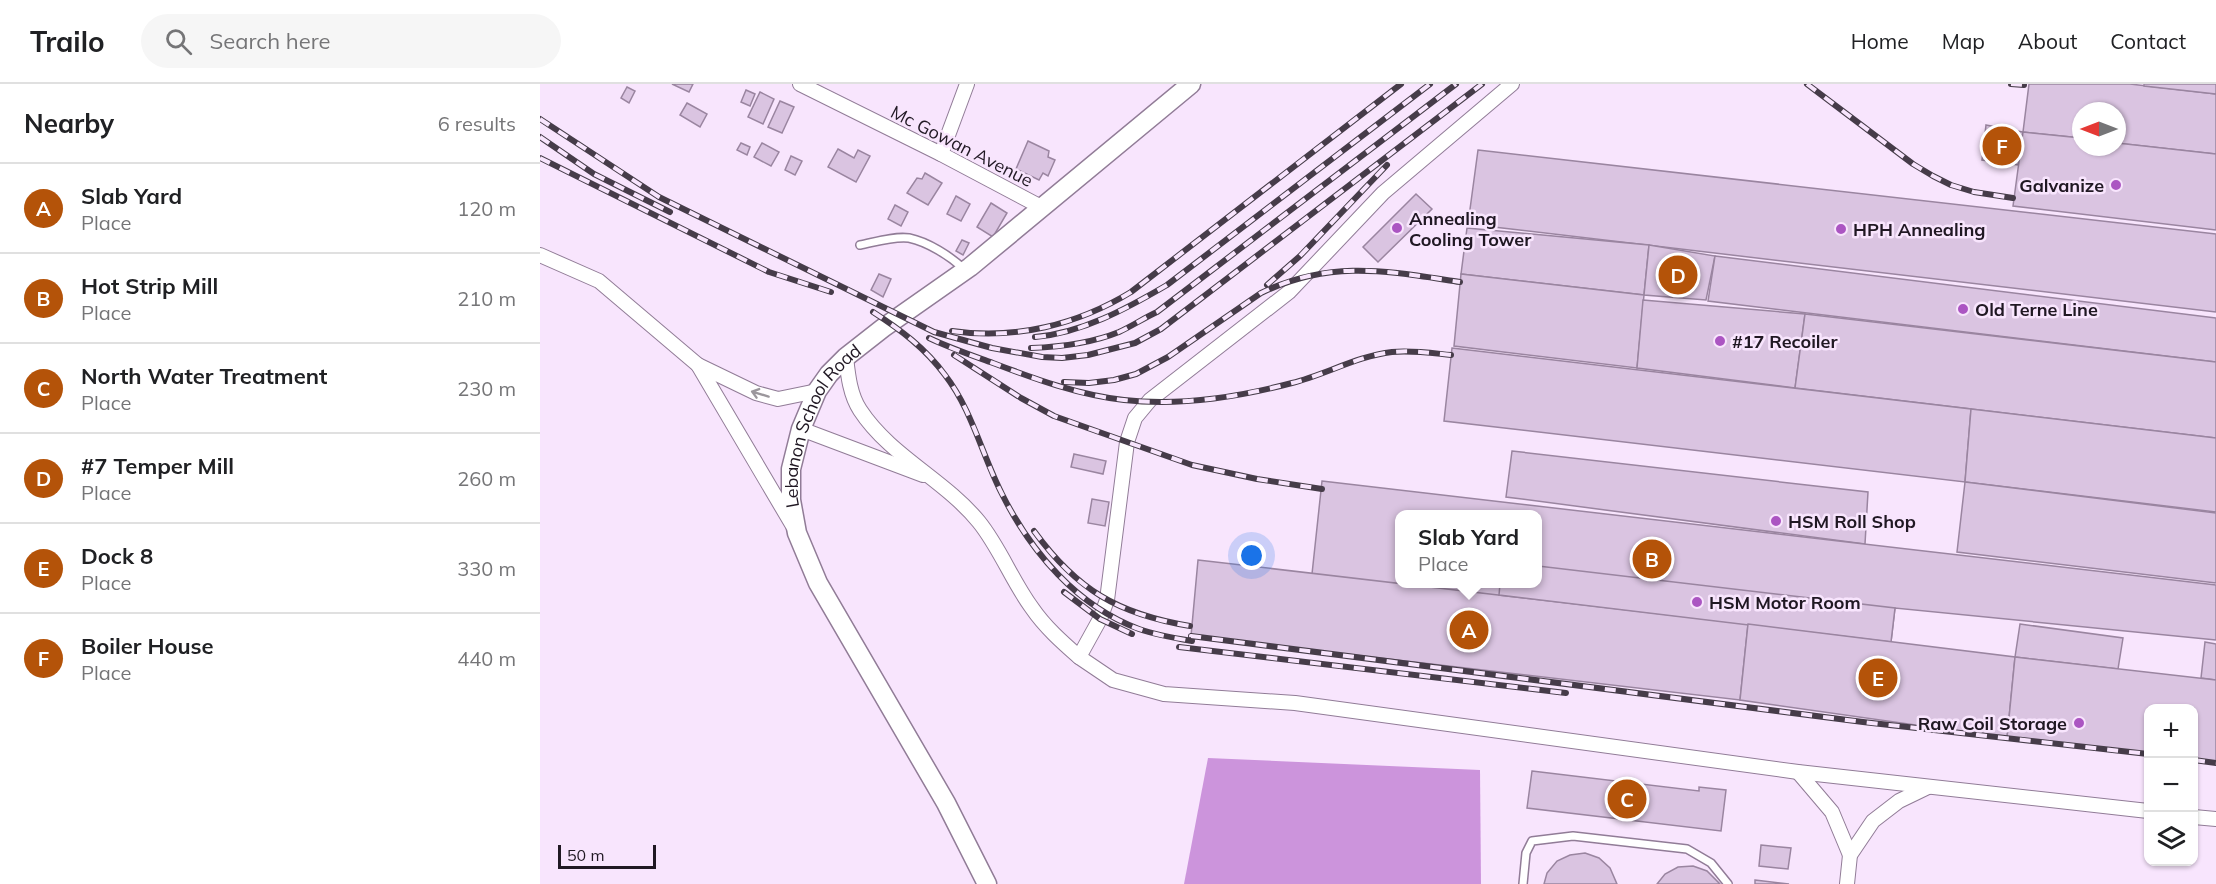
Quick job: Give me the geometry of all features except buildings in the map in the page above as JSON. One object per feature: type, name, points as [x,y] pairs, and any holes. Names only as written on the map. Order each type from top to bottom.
[{"type":"street","name":"Mc Gowan Avenue","points":[[800,84],[1043,208]]},
{"type":"street","points":[[941,154],[967,84]]},
{"type":"street","name":"Lebanon School Road","points":[[987,884],[946,803],[818,583],[797,533],[791,500],[791,469],[801,429],[817,391],[829,374],[846,357],[966,270],[1191,84]]},
{"type":"street","points":[[1079,657],[1100,620],[1107,600],[1127,442],[1136,418],[1150,400],[1289,292],[1383,193],[1512,84]]},
{"type":"street","points":[[540,255],[599,282],[698,365],[756,393],[778,399],[817,391]]},
{"type":"street","points":[[846,357],[850,385],[858,408],[880,434],[936,480],[980,523],[1031,608],[1051,632],[1079,657],[1113,680],[1164,694],[1295,703],[1798,772],[2144,812]]},
{"type":"street","points":[[698,365],[797,533]]},
{"type":"street","points":[[801,429],[936,480]]},
{"type":"street","points":[[1798,772],[1832,812],[1850,855]]},
{"type":"street","points":[[1847,884],[1850,855],[1873,821],[1899,801],[1928,786]]},
{"type":"street","points":[[2198,817],[2216,819]]},
{"type":"lane","points":[[861,245],[909,238],[954,259],[966,270]]},
{"type":"lane","points":[[1523,884],[1527,853],[1532,841],[1573,836],[1686,849],[1711,863],[1728,884]]},
{"type":"shaded area","points":[[1208,758],[1480,770],[1481,884],[1184,884]]},
{"type":"railway","points":[[952,331],[976,333],[1022,331],[1067,321],[1110,304],[1131,292],[1401,84]]},
{"type":"railway","points":[[1035,337],[1070,331],[1087,325],[1120,311],[1167,285],[1430,84]]},
{"type":"railway","points":[[1031,348],[1098,339],[1119,332],[1157,312],[1456,84]]},
{"type":"railway","points":[[540,119],[659,197],[934,332],[992,348],[1042,357],[1062,358],[1088,355],[1135,343],[1161,329],[1482,84]]},
{"type":"railway","points":[[1807,84],[1913,164],[1933,176],[1951,185],[1974,192],[2013,198]]},
{"type":"railway","points":[[2011,84],[2024,85]]},
{"type":"railway","points":[[540,137],[594,174],[670,212]]},
{"type":"railway","points":[[540,158],[769,272],[831,292]]},
{"type":"railway","points":[[1267,285],[1300,256],[1387,165]]},
{"type":"railway","points":[[1064,382],[1089,383],[1136,374],[1168,357],[1261,293],[1311,275],[1335,272],[1383,272],[1460,282]]},
{"type":"railway","points":[[873,312],[921,348],[945,375],[970,418],[1002,494],[1014,516],[1042,556],[1076,591],[1117,619],[1139,629],[1192,641],[1191,636],[1863,722],[2144,754]]},
{"type":"railway","points":[[929,338],[1057,386],[1107,398],[1145,402],[1209,399],[1272,388],[1304,380],[1366,357],[1392,352],[1451,355]]},
{"type":"railway","points":[[954,355],[1021,398],[1054,416],[1192,465],[1257,479],[1322,489]]},
{"type":"railway","points":[[1034,531],[1066,569],[1101,596],[1141,614],[1190,626]]},
{"type":"railway","points":[[1064,592],[1100,619],[1132,634]]},
{"type":"railway","points":[[1179,647],[1566,693]]},
{"type":"railway","points":[[2198,761],[2216,763]]},
{"type":"place","name":"Boiler House","points":[[2002,146]]},
{"type":"place","name":"Galvanize","points":[[2116,185]]},
{"type":"place","name":"Annealing Cooling Tower","points":[[1397,228]]},
{"type":"place","name":"HPH Annealing","points":[[1841,229]]},
{"type":"place","name":"#7 Temper Mill","points":[[1678,275]]},
{"type":"place","name":"Old Terne Line","points":[[1963,309]]},
{"type":"place","name":"#17 Recoiler","points":[[1720,341]]},
{"type":"place","name":"HSM Roll Shop","points":[[1776,521]]},
{"type":"place","name":"Hot Strip Mill","points":[[1652,559]]},
{"type":"place","name":"HSM Motor Room","points":[[1697,602]]},
{"type":"place","name":"Slab Yard","points":[[1469,630]]},
{"type":"place","name":"Dock 8","points":[[1878,678]]},
{"type":"place","name":"Raw Coil Storage","points":[[2079,723]]},
{"type":"place","name":"North Water Treatment","points":[[1627,799]]}]
